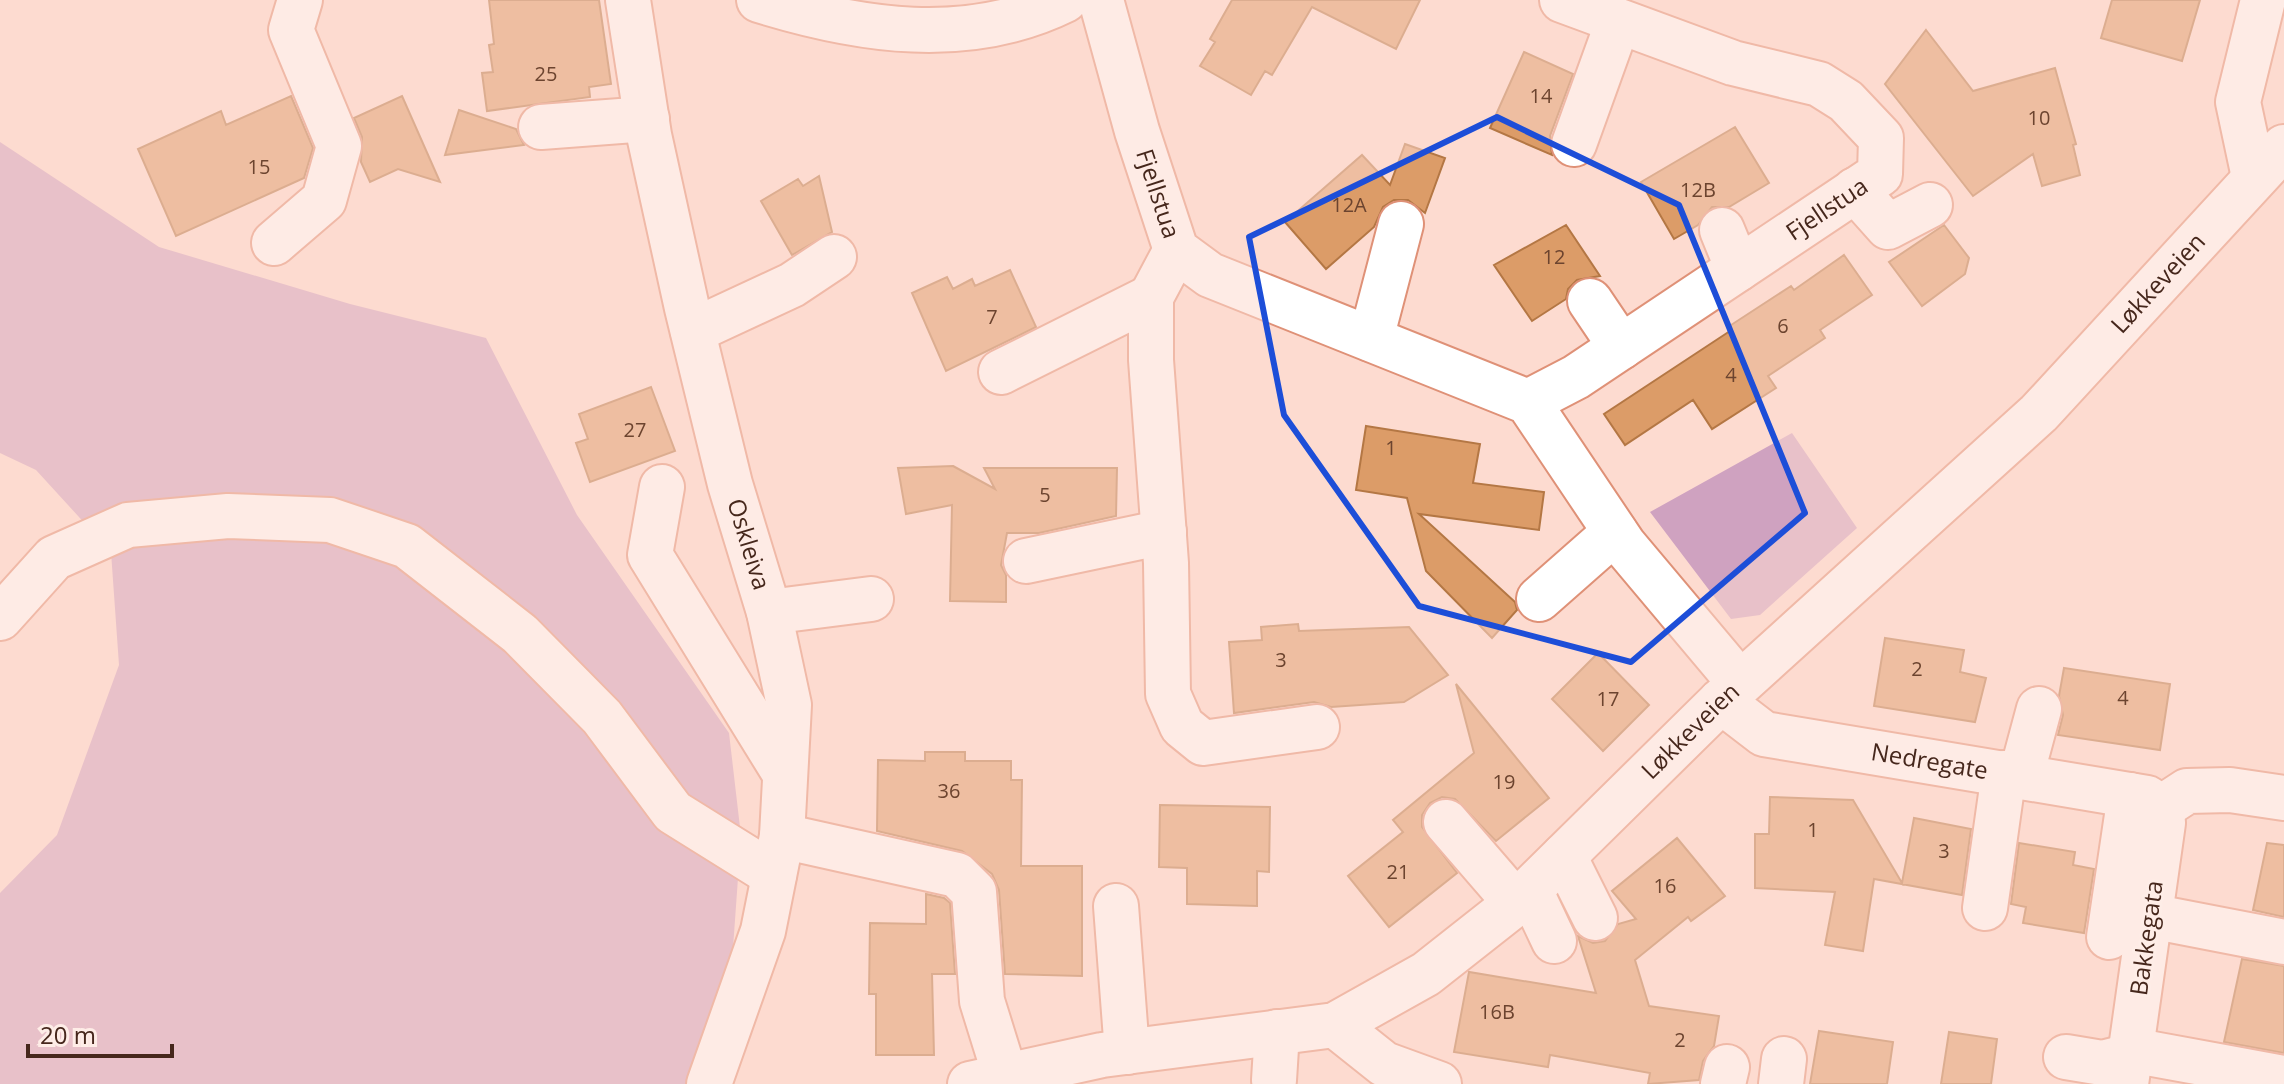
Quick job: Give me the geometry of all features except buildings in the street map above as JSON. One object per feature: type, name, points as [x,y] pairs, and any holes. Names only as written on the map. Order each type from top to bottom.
[{"type":"street","points":[[274,243],[324,200],[339,146],[291,30],[300,0]]},
{"type":"street","name":"Oskleiva","points":[[628,0],[647,119],[693,331],[730,484],[769,612],[789,705],[778,856],[763,931],[709,1084]]},
{"type":"street","points":[[759,0],[815,7],[888,30],[961,30],[1033,15],[1065,0]]},
{"type":"street","name":"Fjellstua","points":[[1101,0],[1137,131],[1176,250],[1210,275],[1528,402],[1621,347],[1730,249],[1855,190],[1880,174],[1881,138],[1846,101],[1819,84],[1733,63],[1562,0]]},
{"type":"street","points":[[2254,177],[2238,102],[2263,0]]},
{"type":"street","points":[[1574,144],[1618,22]]},
{"type":"street","points":[[541,127],[647,119]]},
{"type":"street","name":"Løkkeveien","points":[[988,1079],[1110,1064],[1277,1032],[1335,1025],[1426,974],[1523,896],[1730,692],[2039,413],[2284,147]]},
{"type":"street","points":[[1855,190],[1888,227],[1930,205]]},
{"type":"street","points":[[1371,339],[1401,224]]},
{"type":"street","points":[[1176,250],[1151,297],[1151,360],[1164,532],[1168,694],[1182,726],[1203,743],[1317,727]]},
{"type":"street","points":[[693,331],[792,285],[834,257]]},
{"type":"street","points":[[1001,372],[1151,297]]},
{"type":"street","points":[[1590,301],[1621,347]]},
{"type":"street","points":[[1528,402],[1615,532],[1730,692]]},
{"type":"street","points":[[662,487],[650,555],[785,774]]},
{"type":"street","points":[[0,618],[54,558],[128,525],[228,516],[330,520],[407,546],[520,634],[602,717],[673,812],[778,856],[957,875],[974,892],[988,1079]]},
{"type":"street","points":[[1026,561],[1164,532]]},
{"type":"street","points":[[1539,599],[1615,532]]},
{"type":"street","points":[[769,612],[871,599]]},
{"type":"street","name":"Nedregate","points":[[1730,692],[1764,734],[1959,748],[2012,775],[2146,800]]},
{"type":"street","points":[[1985,908],[2012,775],[2039,709]]},
{"type":"street","points":[[2109,937],[2146,800],[2187,791],[2230,790],[2284,798]]},
{"type":"street","name":"Bakkegata","points":[[2129,1063],[2163,823],[2146,800]]},
{"type":"street","points":[[1446,822],[1523,896],[1554,941]]},
{"type":"street","points":[[1564,856],[1595,918]]},
{"type":"street","points":[[1110,1064],[1116,906]]},
{"type":"street","points":[[2150,916],[2284,942]]},
{"type":"street","points":[[1335,1025],[1384,1064],[1438,1084]]},
{"type":"street","points":[[1274,1080],[1277,1032]]},
{"type":"street","points":[[2066,1057],[2102,1063],[2284,1078]]},
{"type":"highlighted area","points":[[1497,117],[1679,205],[1805,513],[1631,662],[1419,606],[1284,415],[1249,237]]},
{"type":"shaded area","points":[[0,142],[159,247],[350,304],[486,338],[577,515],[729,733],[741,836],[733,948],[717,1021],[688,1084],[0,1084],[0,893],[57,835],[119,665],[111,552],[36,470],[0,453]]},
{"type":"shaded area","points":[[1792,433],[1857,528],[1760,615],[1731,619],[1650,512]]}]
